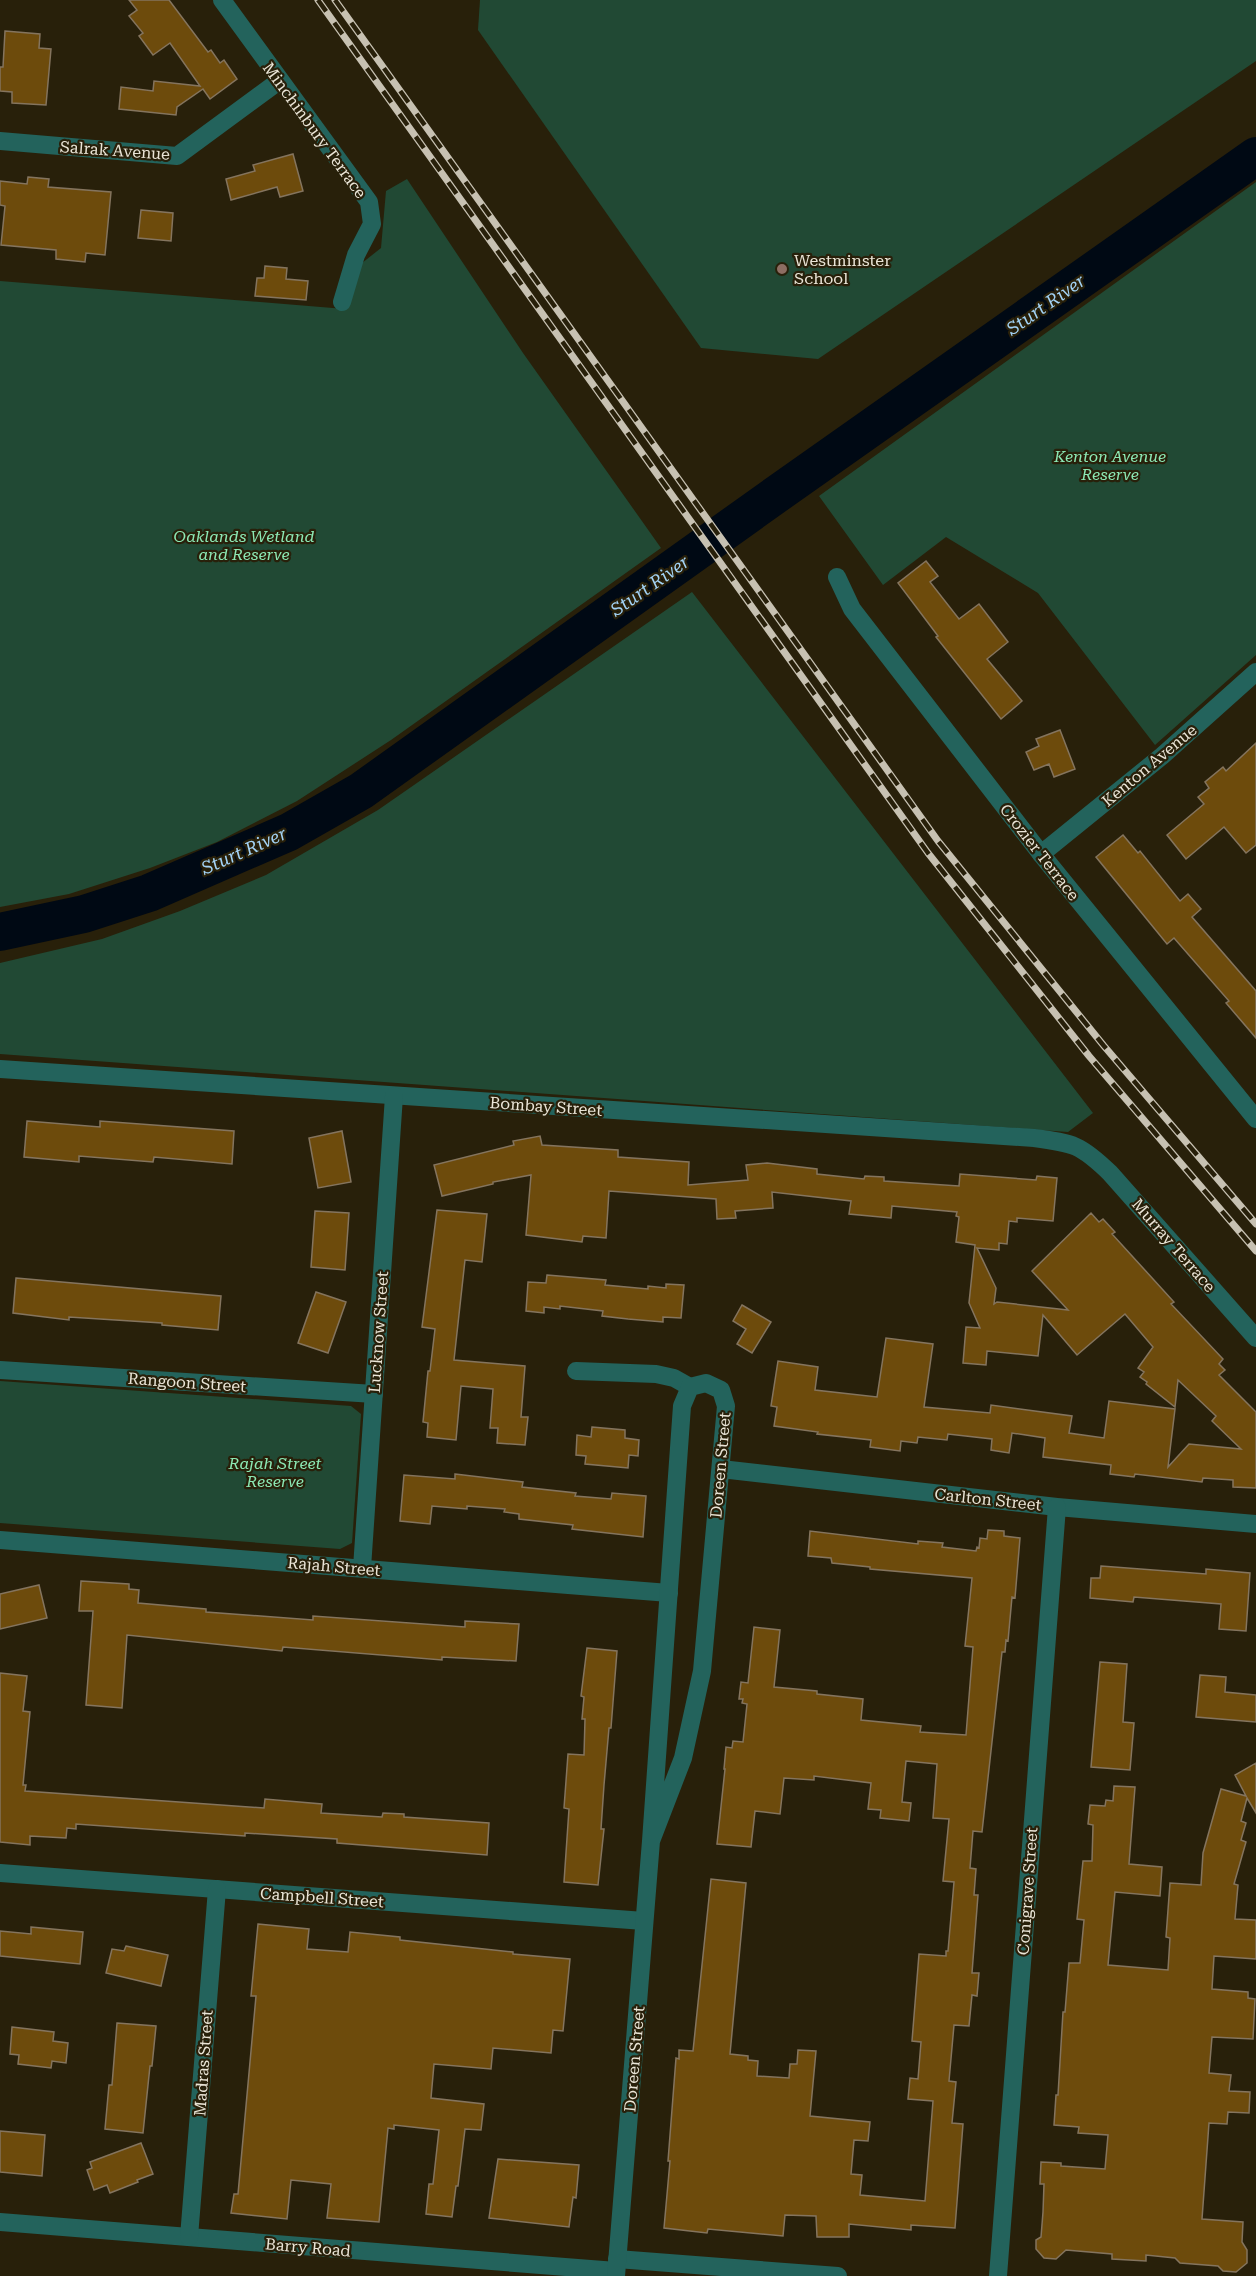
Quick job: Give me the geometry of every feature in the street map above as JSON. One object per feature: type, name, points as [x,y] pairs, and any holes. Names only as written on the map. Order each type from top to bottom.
[{"type":"street","name":"Minchinbury Terrace","points":[[222,0],[369,202],[372,224],[356,255],[342,302]]},
{"type":"street","name":"Salrak Avenue","points":[[0,141],[177,156],[279,81]]},
{"type":"street","name":"Crozier Terrace","points":[[837,577],[852,609],[1041,854],[1256,1119]]},
{"type":"street","name":"Kenton Avenue","points":[[1041,854],[1162,756],[1256,672]]},
{"type":"street","name":"Bombay Street","points":[[0,1069],[1034,1138],[1067,1143],[1080,1147],[1090,1154]]},
{"type":"street","name":"Lucknow Street","points":[[362,1568],[394,1096]]},
{"type":"street","name":"Murray Terrace","points":[[1090,1154],[1110,1173],[1256,1338]]},
{"type":"street","name":"Rangoon Street","points":[[0,1370],[374,1394]]},
{"type":"street","points":[[576,1371],[656,1374],[674,1378],[690,1387]]},
{"type":"street","name":"Doreen Street","points":[[616,2269],[651,1841],[682,1406],[690,1387],[706,1383],[721,1390],[726,1406],[702,1671],[683,1758],[651,1841]]},
{"type":"street","name":"Carlton Street","points":[[721,1469],[1057,1507],[1256,1524]]},
{"type":"street","name":"Conigrave Street","points":[[998,2276],[1057,1507]]},
{"type":"street","name":"Rajah Street","points":[[0,1540],[669,1593]]},
{"type":"street","name":"Campbell Street","points":[[0,1873],[644,1921]]},
{"type":"street","name":"Madras Street","points":[[189,2237],[216,1889]]},
{"type":"street","name":"Barry Road","points":[[0,2222],[616,2269],[838,2276]]},
{"type":"green space","name":"Westminster School","points":[[480,0],[1256,0],[1256,61],[818,359],[701,348],[478,30]]},
{"type":"green space","name":"Oaklands Wetland and Reserve","points":[[407,179],[523,353],[661,548],[391,740],[297,801],[217,842],[150,868],[69,894],[0,907],[0,281],[345,309],[357,267],[381,248],[386,191]]},
{"type":"green space","name":"Kenton Avenue Reserve","points":[[1256,182],[1256,655],[1155,745],[1038,593],[946,537],[883,585],[819,496]]},
{"type":"green space","points":[[692,592],[1093,1113],[1068,1132],[0,1054],[0,963],[102,939],[180,911],[266,875],[378,810]]},
{"type":"green space","name":"Rajah Street Reserve","points":[[0,1381],[351,1406],[361,1414],[352,1543],[340,1549],[0,1523]]},
{"type":"building","points":[[129,0],[169,0],[208,52],[211,50],[220,63],[224,60],[237,79],[210,99],[203,89],[177,107],[176,115],[119,109],[121,87],[153,91],[154,81],[200,86],[170,43],[153,55],[139,36],[143,33],[129,16],[137,10]]},
{"type":"building","points":[[5,31],[40,34],[39,48],[51,49],[46,105],[12,103],[12,92],[0,91],[0,67],[3,67]]},
{"type":"building","points":[[293,154],[303,191],[280,197],[277,187],[231,200],[226,179],[255,171],[253,165]]},
{"type":"building","points":[[28,177],[49,179],[48,187],[111,192],[105,255],[86,253],[85,262],[56,259],[56,250],[1,245],[5,206],[0,205],[0,181],[27,184]]},
{"type":"building","points":[[141,210],[173,213],[171,241],[138,238]]},
{"type":"building","points":[[265,266],[287,268],[286,279],[308,281],[306,300],[255,296],[257,278],[264,278]]},
{"type":"building","points":[[926,561],[938,576],[930,582],[959,619],[979,604],[1008,642],[987,659],[1022,701],[1001,719],[936,637],[938,636],[898,583]]},
{"type":"building","points":[[1060,730],[1075,769],[1054,777],[1049,764],[1034,770],[1026,752],[1039,746],[1036,739]]},
{"type":"building","points":[[1256,743],[1256,845],[1246,853],[1224,827],[1186,859],[1167,835],[1204,804],[1198,797],[1209,788],[1205,782],[1223,767],[1226,771]]},
{"type":"building","points":[[1123,835],[1138,853],[1140,851],[1180,901],[1188,894],[1201,909],[1192,917],[1256,991],[1256,1038],[1226,1003],[1229,1001],[1174,938],[1167,944],[1096,857]]},
{"type":"building","points":[[27,1121],[100,1127],[100,1121],[234,1131],[232,1164],[154,1157],[153,1162],[79,1156],[79,1162],[24,1157]]},
{"type":"building","points":[[342,1131],[351,1182],[318,1188],[309,1138]]},
{"type":"building","points":[[540,1136],[542,1145],[618,1150],[618,1157],[689,1162],[688,1185],[748,1180],[746,1165],[767,1163],[817,1169],[817,1174],[864,1179],[865,1176],[884,1177],[884,1181],[959,1186],[960,1174],[1036,1180],[1037,1176],[1057,1178],[1053,1221],[1017,1218],[1017,1222],[1009,1221],[1007,1244],[999,1243],[999,1250],[977,1248],[996,1288],[994,1304],[997,1302],[1068,1310],[1032,1271],[1091,1213],[1099,1222],[1103,1219],[1115,1232],[1112,1234],[1174,1302],[1171,1304],[1223,1359],[1219,1364],[1225,1370],[1219,1375],[1256,1412],[1256,1488],[1233,1487],[1233,1480],[1203,1478],[1202,1482],[1135,1474],[1134,1477],[1110,1474],[1111,1465],[1043,1457],[1045,1438],[1012,1433],[1009,1453],[991,1450],[992,1439],[948,1434],[947,1440],[918,1437],[917,1443],[901,1441],[900,1451],[870,1447],[871,1440],[774,1426],[777,1407],[771,1406],[778,1361],[818,1367],[815,1390],[877,1397],[886,1338],[933,1344],[924,1407],[990,1413],[991,1405],[1072,1416],[1069,1433],[1104,1438],[1109,1401],[1175,1409],[1168,1467],[1189,1444],[1241,1449],[1212,1421],[1216,1416],[1178,1380],[1175,1407],[1146,1384],[1147,1382],[1140,1377],[1144,1372],[1138,1368],[1153,1347],[1125,1314],[1077,1355],[1043,1315],[1038,1356],[987,1351],[986,1365],[963,1363],[966,1327],[980,1328],[969,1303],[975,1245],[956,1242],[959,1217],[956,1216],[957,1212],[892,1206],[891,1218],[849,1214],[851,1201],[772,1192],[773,1208],[735,1211],[736,1218],[717,1219],[716,1199],[609,1191],[606,1238],[583,1236],[582,1242],[526,1235],[531,1175],[493,1182],[493,1184],[442,1196],[434,1165],[514,1145],[513,1141]]},
{"type":"building","points":[[437,1210],[487,1214],[482,1262],[465,1260],[454,1360],[525,1366],[521,1417],[528,1417],[525,1445],[497,1443],[498,1428],[490,1428],[493,1389],[461,1386],[456,1440],[427,1437],[428,1423],[423,1422],[435,1329],[422,1327]]},
{"type":"building","points":[[315,1211],[349,1213],[345,1270],[311,1267]]},
{"type":"building","points":[[547,1275],[606,1280],[605,1285],[648,1289],[648,1286],[666,1288],[666,1284],[684,1285],[681,1318],[663,1317],[663,1322],[628,1319],[602,1316],[603,1311],[560,1306],[560,1309],[544,1307],[544,1313],[526,1311],[528,1282],[546,1283]]},
{"type":"building","points":[[16,1278],[221,1296],[218,1330],[162,1325],[162,1323],[69,1317],[69,1320],[13,1313]]},
{"type":"building","points":[[316,1292],[346,1302],[328,1353],[298,1343]]},
{"type":"building","points":[[742,1305],[771,1322],[752,1353],[737,1344],[746,1329],[733,1321]]},
{"type":"building","points":[[592,1427],[625,1430],[625,1438],[639,1440],[638,1456],[629,1455],[628,1468],[585,1464],[586,1456],[576,1455],[577,1435],[591,1437]]},
{"type":"building","points":[[455,1474],[523,1482],[522,1487],[576,1493],[575,1496],[611,1499],[612,1493],[646,1496],[643,1537],[572,1529],[573,1525],[519,1519],[519,1514],[504,1512],[505,1509],[467,1506],[467,1509],[432,1506],[430,1524],[400,1521],[404,1475],[455,1479]]},
{"type":"building","points":[[988,1530],[1004,1531],[1004,1536],[1020,1538],[1015,1598],[1012,1597],[1008,1641],[1006,1640],[1005,1652],[1002,1652],[982,1832],[973,1831],[970,1868],[976,1869],[974,1895],[978,1895],[972,1973],[979,1973],[977,1996],[972,1995],[969,2026],[954,2025],[949,2081],[956,2082],[952,2123],[963,2124],[955,2228],[911,2225],[911,2230],[849,2224],[849,2237],[817,2237],[816,2216],[785,2215],[783,2236],[708,2229],[707,2233],[664,2228],[676,2058],[679,2059],[679,2050],[693,2051],[711,1879],[746,1883],[730,2054],[748,2056],[748,2060],[758,2061],[757,2076],[789,2078],[790,2064],[797,2064],[798,2050],[816,2051],[810,2116],[870,2122],[868,2141],[854,2140],[851,2174],[862,2175],[860,2195],[925,2201],[933,2101],[908,2099],[910,2078],[918,2079],[921,2042],[912,2041],[919,1954],[946,1956],[954,1882],[943,1881],[949,1819],[933,1818],[937,1764],[906,1761],[902,1802],[911,1803],[909,1821],[880,1818],[881,1810],[868,1809],[871,1783],[814,1776],[814,1780],[784,1778],[780,1814],[755,1811],[751,1847],[717,1844],[726,1747],[732,1748],[733,1741],[743,1742],[747,1704],[742,1703],[743,1699],[739,1699],[741,1682],[748,1683],[754,1627],[780,1630],[774,1687],[863,1699],[861,1720],[921,1726],[920,1732],[966,1735],[973,1647],[965,1646],[972,1578],[870,1569],[870,1567],[832,1563],[831,1558],[808,1556],[810,1531],[918,1544],[918,1541],[943,1543],[942,1547],[976,1551],[977,1547],[979,1548],[980,1538],[987,1539]]},
{"type":"building","points":[[1101,1566],[1206,1574],[1206,1569],[1250,1573],[1246,1631],[1219,1629],[1221,1604],[1134,1597],[1133,1602],[1090,1598],[1091,1578],[1100,1578]]},
{"type":"building","points":[[81,1581],[129,1584],[129,1589],[139,1590],[138,1603],[206,1609],[206,1612],[313,1620],[313,1616],[465,1627],[465,1621],[519,1624],[516,1661],[442,1657],[442,1660],[283,1647],[282,1651],[127,1635],[122,1708],[86,1705],[93,1611],[79,1611]]},
{"type":"building","points":[[39,1585],[47,1618],[0,1629],[0,1594]]},
{"type":"building","points":[[587,1648],[617,1651],[604,1785],[601,1829],[604,1829],[598,1885],[564,1882],[569,1809],[564,1808],[568,1754],[584,1755],[585,1719],[582,1719],[584,1697],[581,1696]]},
{"type":"building","points":[[1100,1662],[1127,1664],[1123,1722],[1134,1723],[1130,1770],[1091,1767]]},
{"type":"building","points":[[0,1673],[27,1676],[23,1711],[30,1712],[23,1785],[26,1785],[25,1791],[264,1808],[265,1799],[322,1804],[321,1813],[382,1817],[383,1813],[404,1814],[404,1817],[489,1823],[487,1855],[337,1843],[337,1839],[245,1833],[245,1836],[76,1824],[76,1829],[67,1828],[66,1838],[30,1836],[30,1845],[0,1842]]},
{"type":"building","points":[[1200,1675],[1226,1677],[1225,1692],[1256,1695],[1256,1722],[1196,1717]]},
{"type":"building","points":[[1256,1763],[1256,1813],[1247,1798],[1241,1821],[1246,1823],[1241,1840],[1246,1842],[1234,1884],[1238,1885],[1235,1919],[1256,1920],[1256,1959],[1214,1956],[1212,1989],[1248,1992],[1248,1998],[1255,1999],[1253,2039],[1212,2037],[1209,2073],[1231,2075],[1229,2091],[1250,2092],[1249,2113],[1228,2112],[1227,2124],[1209,2123],[1202,2219],[1243,2222],[1242,2242],[1247,2250],[1247,2263],[1236,2272],[1223,2271],[1218,2266],[1180,2263],[1175,2258],[1146,2255],[1146,2261],[1112,2259],[1112,2254],[1066,2250],[1056,2259],[1044,2258],[1036,2249],[1036,2240],[1041,2237],[1043,2212],[1044,2184],[1040,2184],[1041,2162],[1061,2163],[1061,2166],[1105,2169],[1108,2135],[1078,2133],[1079,2127],[1054,2125],[1069,1963],[1080,1963],[1084,1920],[1077,1919],[1083,1861],[1092,1861],[1093,1825],[1088,1824],[1090,1805],[1105,1806],[1106,1800],[1113,1801],[1114,1786],[1135,1787],[1129,1864],[1162,1867],[1160,1896],[1115,1892],[1108,1965],[1168,1970],[1170,1938],[1166,1937],[1170,1883],[1201,1885],[1203,1853],[1221,1789],[1246,1796],[1235,1775]]},
{"type":"building","points":[[258,1924],[309,1929],[307,1949],[348,1952],[350,1932],[400,1937],[400,1940],[513,1952],[513,1954],[570,1959],[563,2031],[553,2030],[551,2053],[493,2048],[491,2069],[434,2064],[431,2098],[484,2104],[481,2130],[465,2129],[452,2217],[426,2214],[429,2184],[433,2184],[439,2130],[394,2125],[394,2129],[388,2128],[379,2222],[327,2218],[331,2184],[291,2180],[287,2219],[231,2213],[234,2194],[238,2194],[256,1996],[251,1996]]},
{"type":"building","points":[[31,1927],[83,1932],[80,1964],[0,1956],[0,1931],[31,1934]]},
{"type":"building","points":[[126,1946],[168,1955],[161,1986],[106,1973],[112,1949],[124,1951]]},
{"type":"building","points":[[117,2023],[156,2026],[143,2133],[105,2129],[109,2085],[112,2085]]},
{"type":"building","points":[[12,2027],[54,2032],[53,2041],[68,2043],[66,2063],[52,2061],[51,2068],[18,2064],[19,2055],[10,2054]]},
{"type":"building","points":[[0,2131],[45,2135],[42,2176],[0,2172]]},
{"type":"building","points":[[141,2143],[153,2174],[110,2193],[107,2185],[94,2190],[87,2170],[92,2168],[90,2162]]},
{"type":"building","points":[[498,2159],[579,2165],[576,2198],[573,2197],[569,2227],[489,2218]]},
{"type":"waterway","name":"Sturt River","points":[[0,932],[84,914],[149,893],[289,832],[361,791],[1256,156]]},
{"type":"railway","points":[[318,0],[928,853],[1089,1056],[1256,1251]]},
{"type":"railway","points":[[335,0],[938,841],[1104,1046],[1256,1224]]},
{"type":"place","name":"Westminster School","points":[[782,269]]}]
